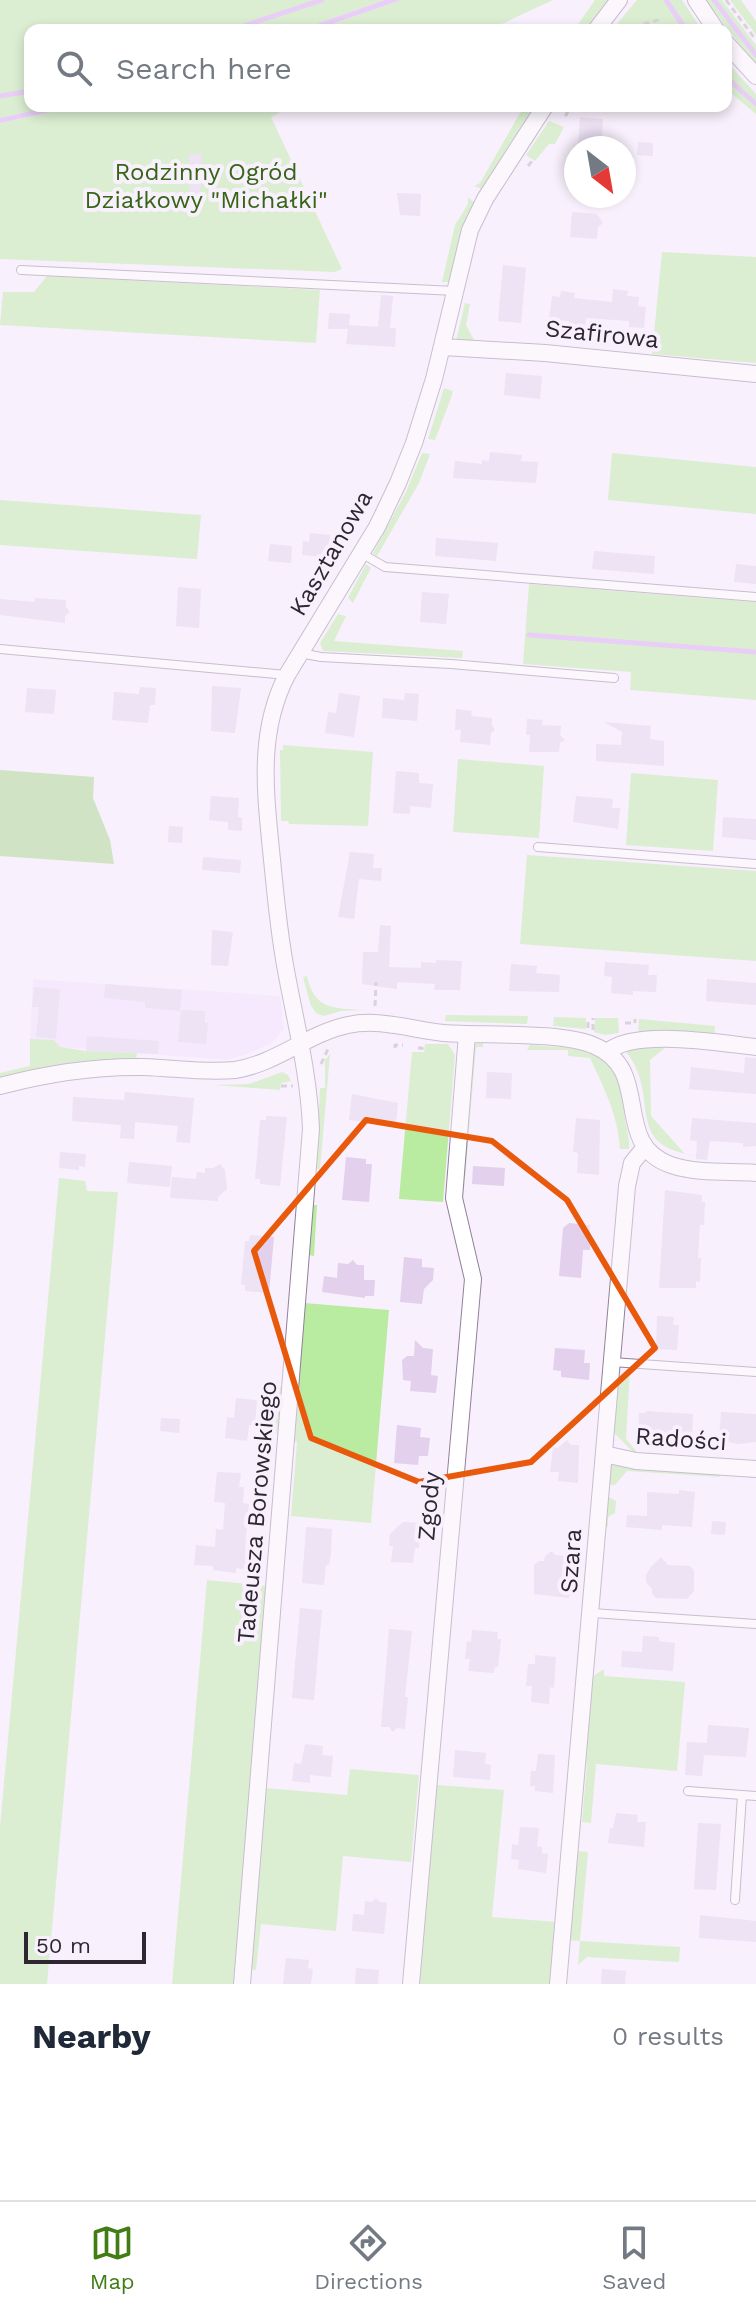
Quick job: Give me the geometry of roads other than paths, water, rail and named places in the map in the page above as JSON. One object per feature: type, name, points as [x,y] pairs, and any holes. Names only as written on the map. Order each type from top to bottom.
[{"type":"street","points":[[601,24],[619,0]]},
{"type":"street","points":[[696,0],[712,24]]},
{"type":"street","points":[[732,50],[756,76]]},
{"type":"street","name":"Kasztanowa","points":[[303,1044],[285,962],[267,791],[270,719],[287,675],[382,516],[407,463],[443,347],[475,219],[541,112]]},
{"type":"street","name":"Szafirowa","points":[[443,347],[545,353],[756,374]]},
{"type":"street","points":[[0,1086],[120,1068],[241,1069],[337,1028],[357,1024],[566,1039],[592,1044],[607,1052],[619,1064],[628,1080],[635,1126],[645,1147],[661,1160],[677,1167],[756,1173]]},
{"type":"street","name":"Zgody","points":[[411,1984],[473,1279],[454,1198],[467,1034]]},
{"type":"street","points":[[607,1052],[623,1043],[649,1038],[756,1047]]},
{"type":"street","name":"Tadeusza Borowskiego","points":[[242,1984],[307,1190],[310,1114],[303,1044]]},
{"type":"street","name":"Szara","points":[[558,1984],[629,1176],[633,1161],[645,1147]]},
{"type":"street","name":"Radości","points":[[604,1454],[636,1461],[756,1469]]},
{"type":"lane","points":[[21,270],[455,291]]},
{"type":"lane","points":[[361,553],[385,567],[756,597]]},
{"type":"lane","points":[[0,649],[287,675]]},
{"type":"lane","points":[[300,653],[614,678]]},
{"type":"lane","points":[[538,847],[756,864]]},
{"type":"lane","points":[[612,1362],[756,1372]]},
{"type":"lane","points":[[592,1613],[756,1624]]},
{"type":"lane","points":[[688,1791],[756,1796]]},
{"type":"lane","points":[[735,1900],[742,1795]]},
{"type":"waterway","points":[[249,24],[322,0]]},
{"type":"waterway","points":[[666,0],[682,24]]},
{"type":"waterway","points":[[714,0],[756,55]]},
{"type":"waterway","points":[[732,82],[756,104]]},
{"type":"waterway","points":[[0,96],[24,92]]},
{"type":"waterway","points":[[529,635],[756,652]]},
{"type":"park label","name":"Rodzinny Ogród Działkowy \"Michałki\"","points":[[206,186]]}]
